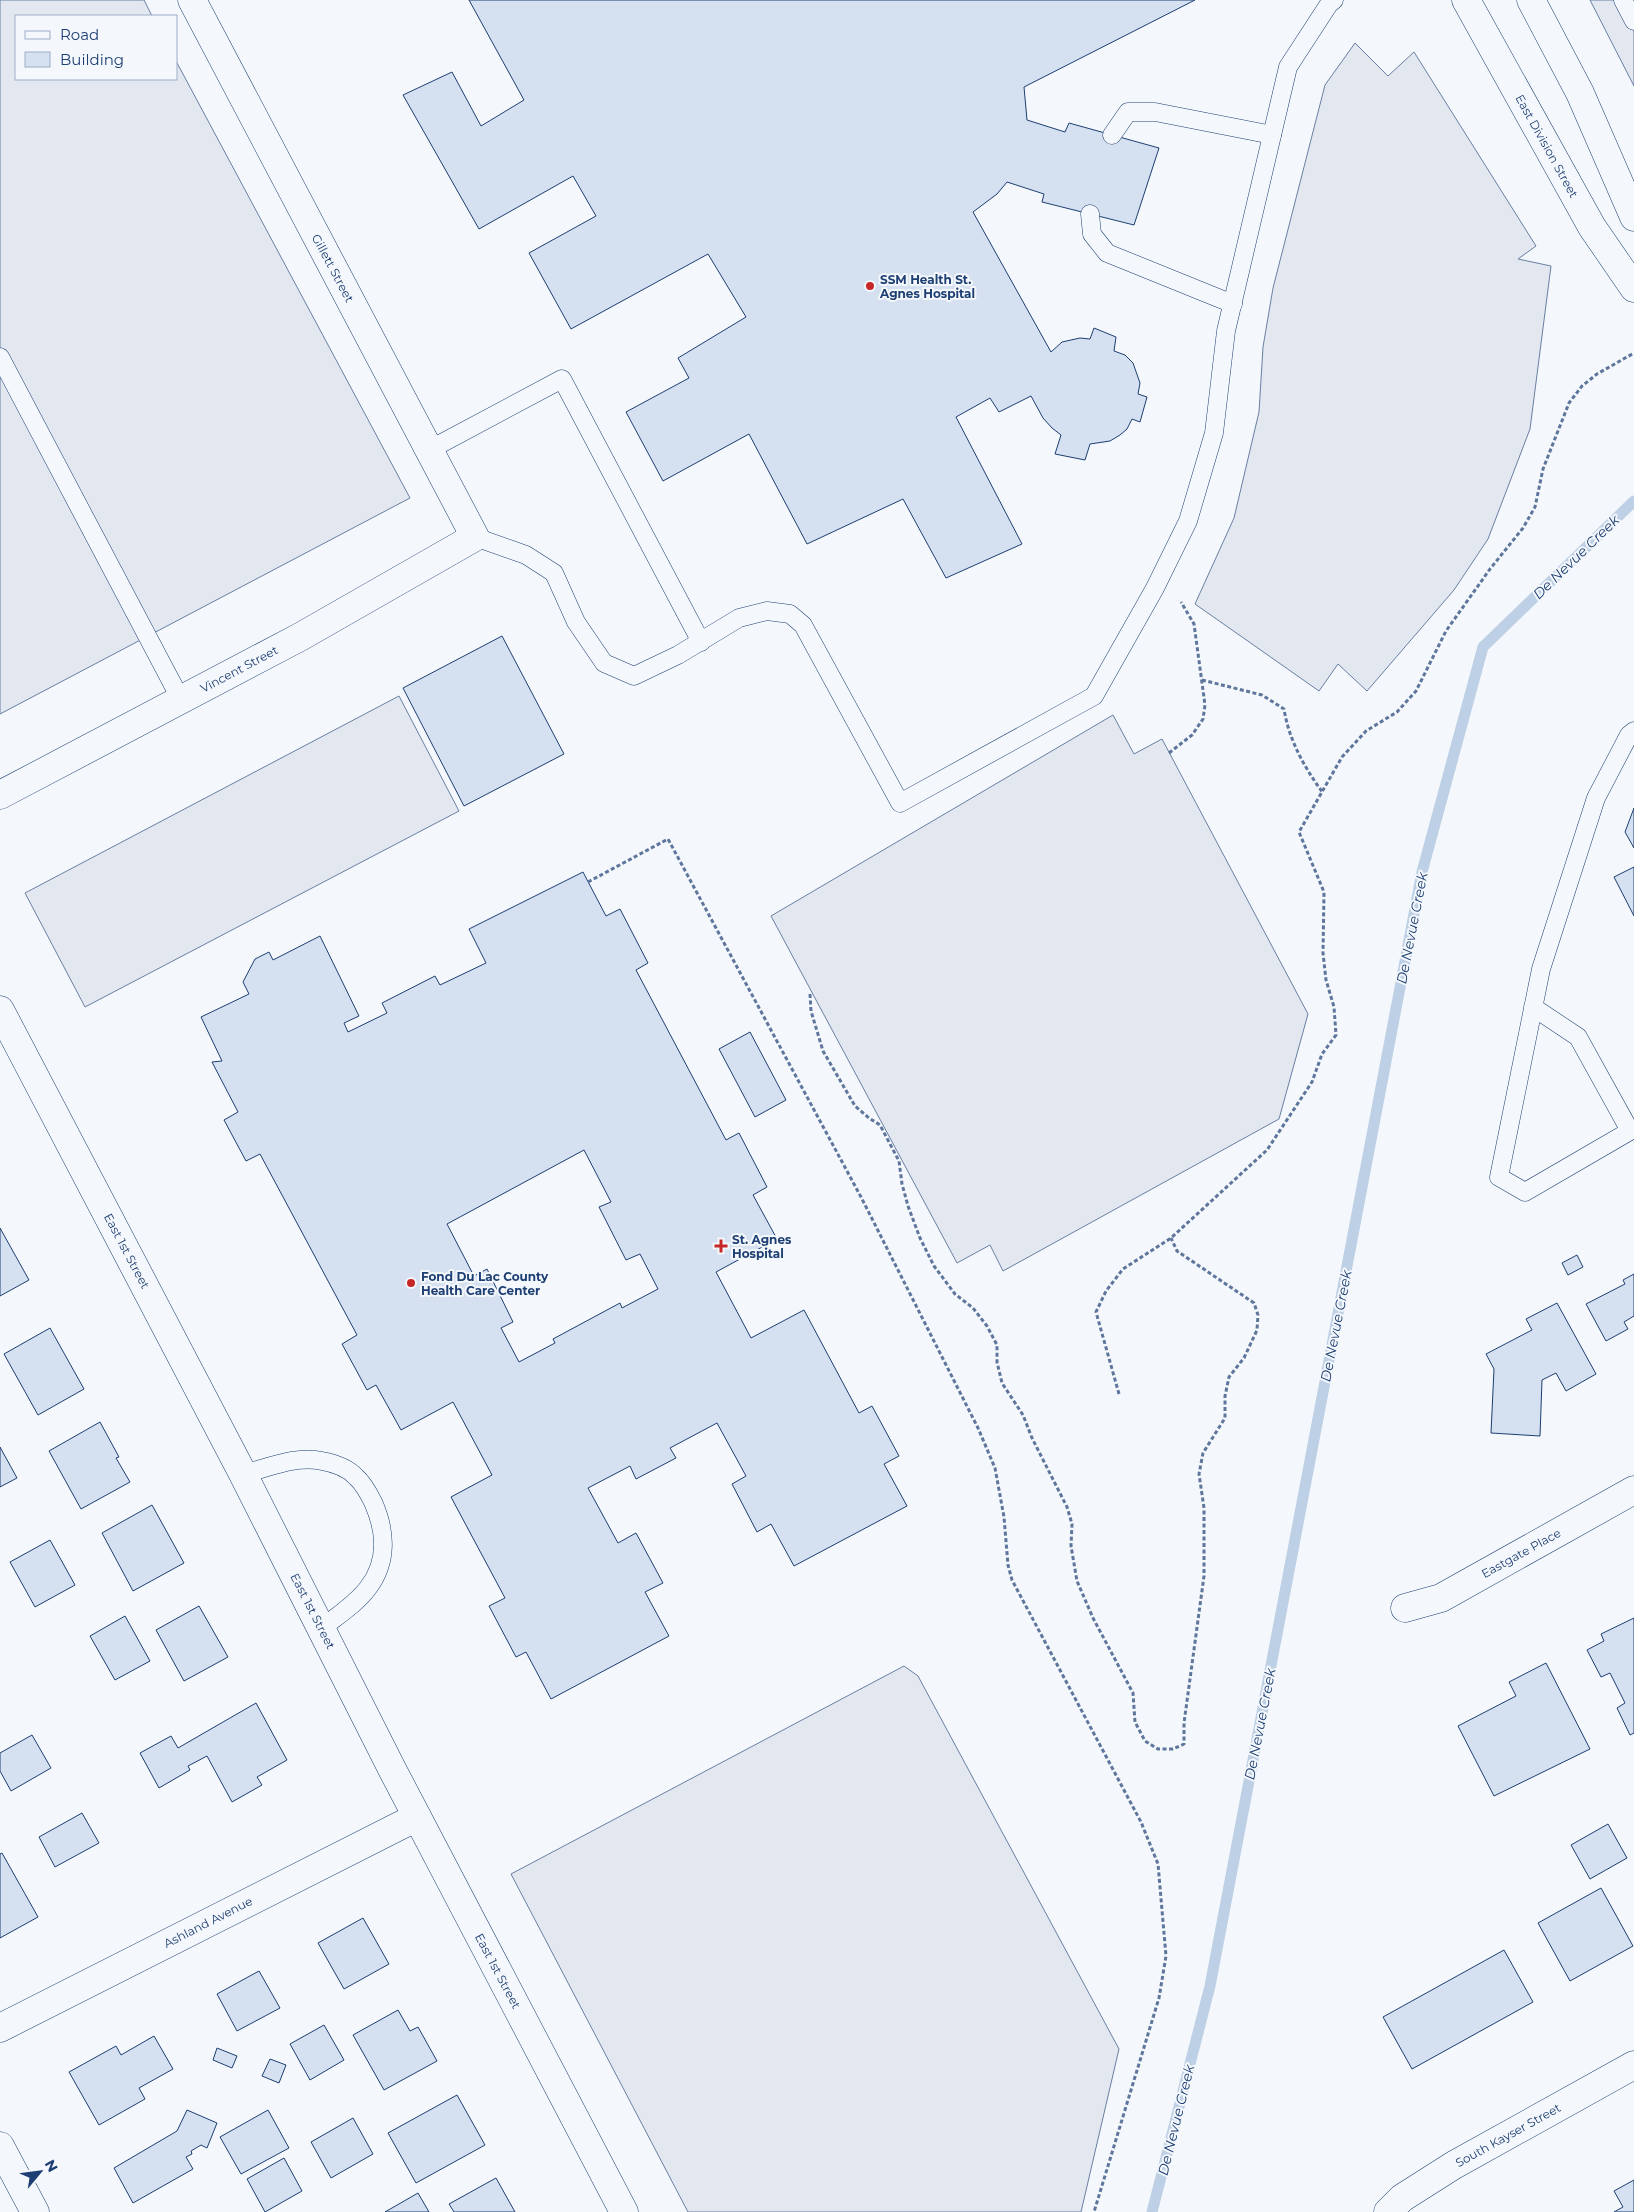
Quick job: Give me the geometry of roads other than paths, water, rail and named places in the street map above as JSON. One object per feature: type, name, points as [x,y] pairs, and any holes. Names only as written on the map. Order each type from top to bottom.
[{"type":"street","name":"Gillett Street","points":[[192,0],[475,537]]},
{"type":"street","name":"East Division Street","points":[[1466,0],[1592,227],[1634,288]]},
{"type":"street","points":[[1531,0],[1580,93],[1634,217]]},
{"type":"street","name":"Vincent Street","points":[[0,795],[300,637],[475,537]]},
{"type":"street","name":"East 1st Street","points":[[0,1010],[244,1474],[416,1817],[624,2212]]},
{"type":"street","name":"Eastgate Place","points":[[1405,1608],[1440,1598],[1634,1490]]},
{"type":"street","name":"Ashland Avenue","points":[[0,2028],[416,1817]]},
{"type":"street","name":"South Kayser Street","points":[[1388,2212],[1407,2194],[1454,2165],[1634,2065]]},
{"type":"street","points":[[0,2146],[35,2212]]},
{"type":"lane","points":[[475,537],[526,555],[554,573],[576,622],[604,663],[634,676],[678,655],[739,618],[767,611],[790,614],[802,625],[900,804],[1094,696],[1155,588],[1188,521],[1214,433],[1226,331],[1288,67],[1329,4],[1334,0]]},
{"type":"lane","points":[[1622,0],[1634,21]]},
{"type":"lane","points":[[1112,135],[1128,112],[1155,112],[1272,135]]},
{"type":"lane","points":[[1090,214],[1092,234],[1107,252],[1233,304]]},
{"type":"lane","points":[[0,357],[181,700]]},
{"type":"lane","points":[[429,450],[562,379],[701,642]]},
{"type":"lane","points":[[1534,1007],[1578,1037],[1630,1131],[1526,1192],[1499,1176],[1541,969],[1596,798],[1629,735],[1634,731]]},
{"type":"lane","points":[[244,1474],[298,1460],[320,1460],[340,1467],[356,1476],[368,1493],[377,1512],[384,1535],[383,1556],[378,1572],[367,1589],[322,1628]]},
{"type":"waterway","name":"De Nevue Creek","points":[[1152,2212],[1210,1986],[1422,872],[1483,647],[1634,501]]},
{"type":"place","name":"SSM Health St. Agnes Hospital","points":[[870,286]]},
{"type":"place","name":"St. Agnes Hospital","points":[[721,1246]]},
{"type":"place","name":"Fond Du Lac County Health Care Center","points":[[411,1283]]}]
